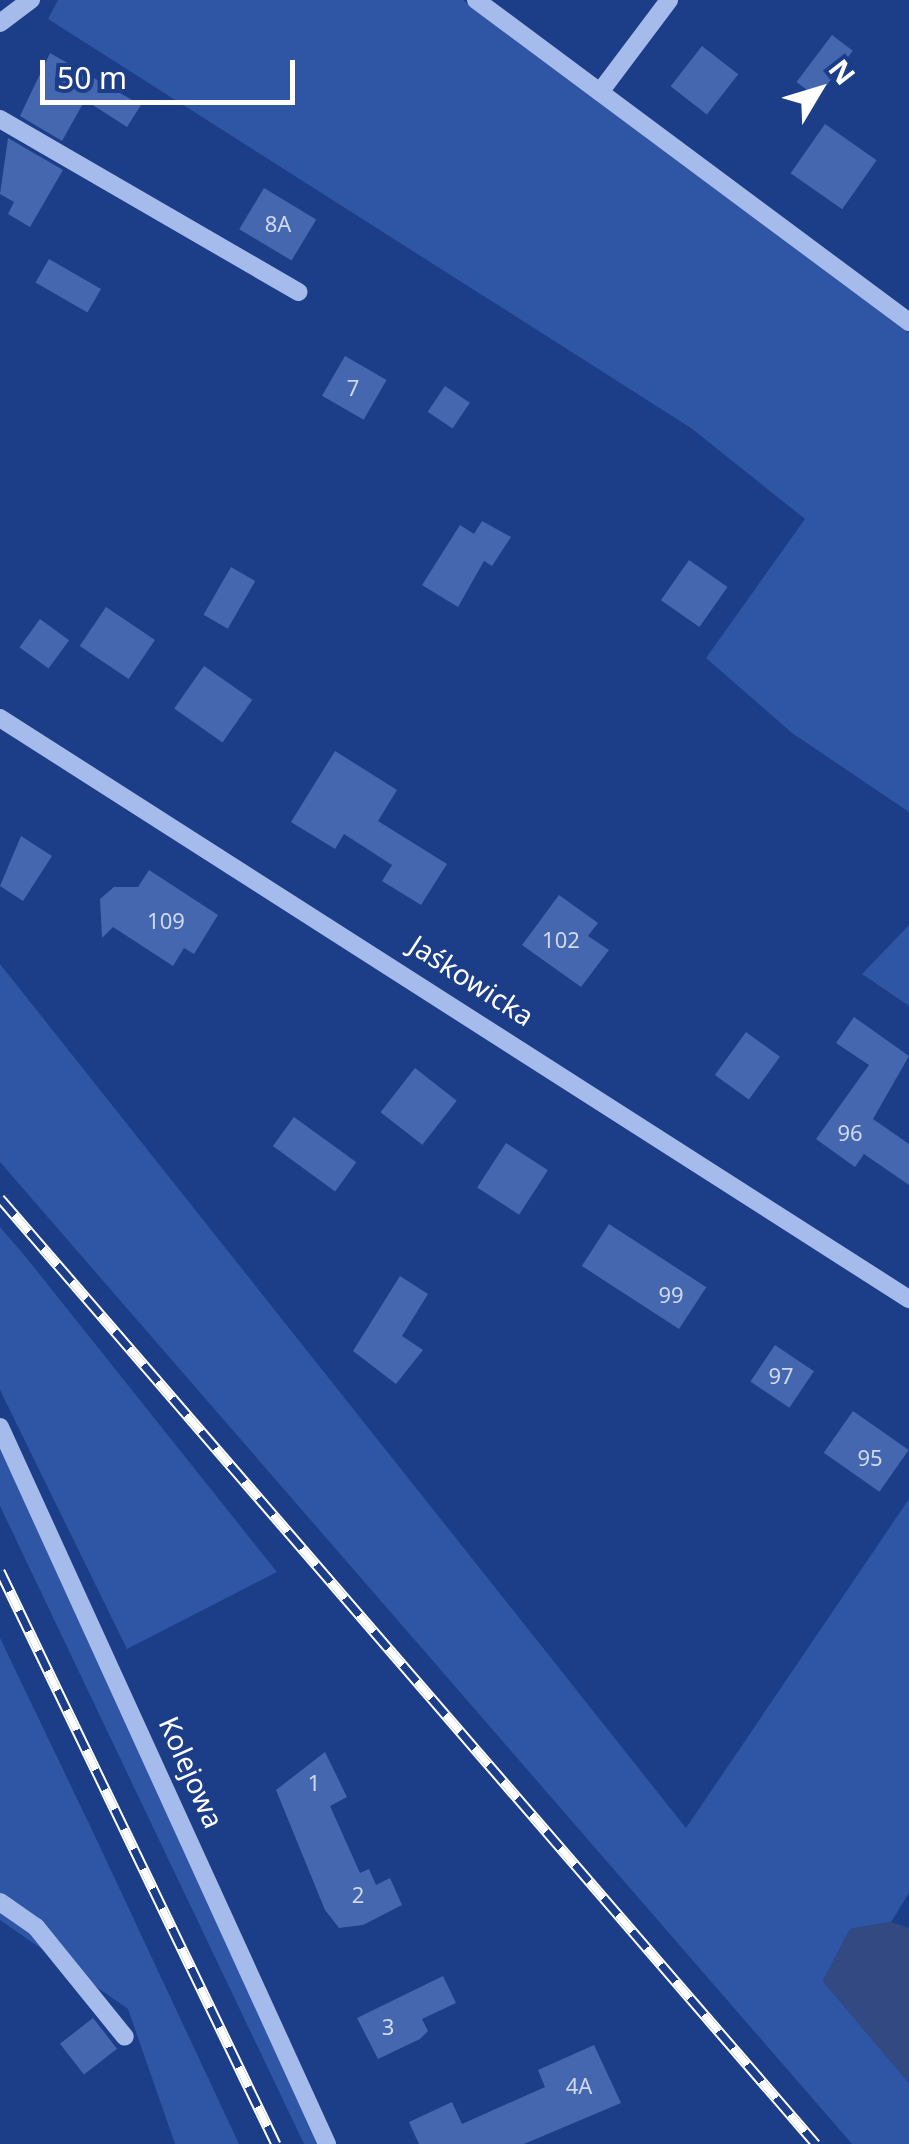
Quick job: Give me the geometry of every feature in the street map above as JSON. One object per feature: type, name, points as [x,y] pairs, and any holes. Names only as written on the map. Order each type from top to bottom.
[{"type":"street","points":[[0,23],[30,0]]},
{"type":"street","points":[[476,0],[909,322]]},
{"type":"street","points":[[600,92],[669,0]]},
{"type":"street","points":[[0,119],[298,292]]},
{"type":"street","name":"Jaśkowicka","points":[[0,718],[909,1298]]},
{"type":"street","name":"Kolejowa","points":[[0,1427],[327,2144]]},
{"type":"street","points":[[0,1902],[36,1927],[126,2037]]},
{"type":"shaded area","points":[[58,0],[463,0],[909,333],[909,812],[792,733],[706,658],[805,519],[691,428],[48,19]]},
{"type":"shaded area","points":[[909,925],[909,1006],[862,974]]},
{"type":"shaded area","points":[[0,964],[686,1828],[909,1499],[909,1893],[891,1922],[850,1929],[823,1981],[909,2083],[909,2144],[852,2144],[0,1162]]},
{"type":"shaded area","points":[[0,1227],[277,1572],[127,1649],[0,1390]]},
{"type":"shaded area","points":[[0,1449],[65,1583],[317,2144],[304,2144],[0,1506]]},
{"type":"shaded area","points":[[0,1638],[239,2144],[175,2144],[128,2009],[0,1920]]},
{"type":"shaded area","points":[[891,1922],[909,1928],[909,2083],[823,1981],[850,1929]]},
{"type":"building","points":[[832,35],[853,51],[817,98],[796,82]]},
{"type":"building","points":[[702,46],[738,74],[707,115],[671,86]]},
{"type":"building","points":[[50,53],[141,105],[127,127],[85,100],[62,141],[20,116]]},
{"type":"building","points":[[825,124],[877,160],[842,209],[791,173]]},
{"type":"building","points":[[8,138],[63,170],[30,227],[8,214],[14,202],[0,194]]},
{"type":"building","points":[[264,188],[316,219],[292,261],[239,229]]},
{"type":"building","points":[[49,259],[101,289],[87,312],[36,282]]},
{"type":"building","points":[[345,356],[387,380],[364,420],[322,396]]},
{"type":"building","points":[[445,386],[470,403],[453,428],[428,412]]},
{"type":"building","points":[[482,521],[511,537],[492,566],[484,561],[458,607],[422,585],[460,525],[474,534]]},
{"type":"building","points":[[689,560],[728,587],[699,627],[661,600]]},
{"type":"building","points":[[231,567],[255,581],[228,629],[204,615]]},
{"type":"building","points":[[106,607],[155,640],[129,679],[80,646]]},
{"type":"building","points":[[40,619],[69,640],[49,668],[19,647]]},
{"type":"building","points":[[204,666],[252,700],[223,742],[174,709]]},
{"type":"building","points":[[335,751],[397,790],[378,821],[447,864],[421,905],[382,881],[392,865],[344,834],[335,849],[291,822]]},
{"type":"building","points":[[21,836],[52,856],[23,901],[0,886]]},
{"type":"building","points":[[149,870],[218,915],[194,954],[184,948],[173,966],[113,927],[102,938],[100,899],[114,887],[138,887]]},
{"type":"building","points":[[559,895],[598,923],[588,936],[609,950],[581,987],[522,945]]},
{"type":"building","points":[[854,1017],[909,1056],[873,1119],[909,1144],[909,1185],[864,1154],[855,1167],[816,1139],[869,1065],[836,1043]]},
{"type":"building","points":[[746,1032],[780,1057],[749,1100],[715,1075]]},
{"type":"building","points":[[415,1068],[457,1101],[422,1145],[381,1112]]},
{"type":"building","points":[[294,1117],[356,1162],[335,1191],[273,1146]]},
{"type":"building","points":[[506,1143],[548,1170],[519,1215],[477,1187]]},
{"type":"building","points":[[609,1224],[706,1287],[679,1329],[582,1266]]},
{"type":"building","points":[[400,1276],[428,1294],[402,1336],[423,1350],[396,1384],[353,1351]]},
{"type":"building","points":[[775,1345],[814,1371],[789,1408],[750,1381]]},
{"type":"building","points":[[853,1411],[909,1450],[879,1492],[824,1453]]},
{"type":"building","points":[[325,1752],[347,1797],[330,1806],[360,1873],[369,1869],[376,1885],[390,1878],[402,1905],[363,1925],[339,1928],[325,1910],[276,1790]]},
{"type":"building","points":[[443,1976],[456,2003],[422,2019],[428,2031],[420,2039],[378,2059],[357,2018]]},
{"type":"building","points":[[93,2018],[117,2049],[84,2075],[60,2044]]},
{"type":"building","points":[[594,2045],[621,2103],[524,2144],[419,2144],[409,2122],[452,2102],[462,2124],[545,2087],[538,2070]]},
{"type":"railway","points":[[0,1198],[816,2144]]},
{"type":"railway","points":[[0,1571],[276,2144]]}]
